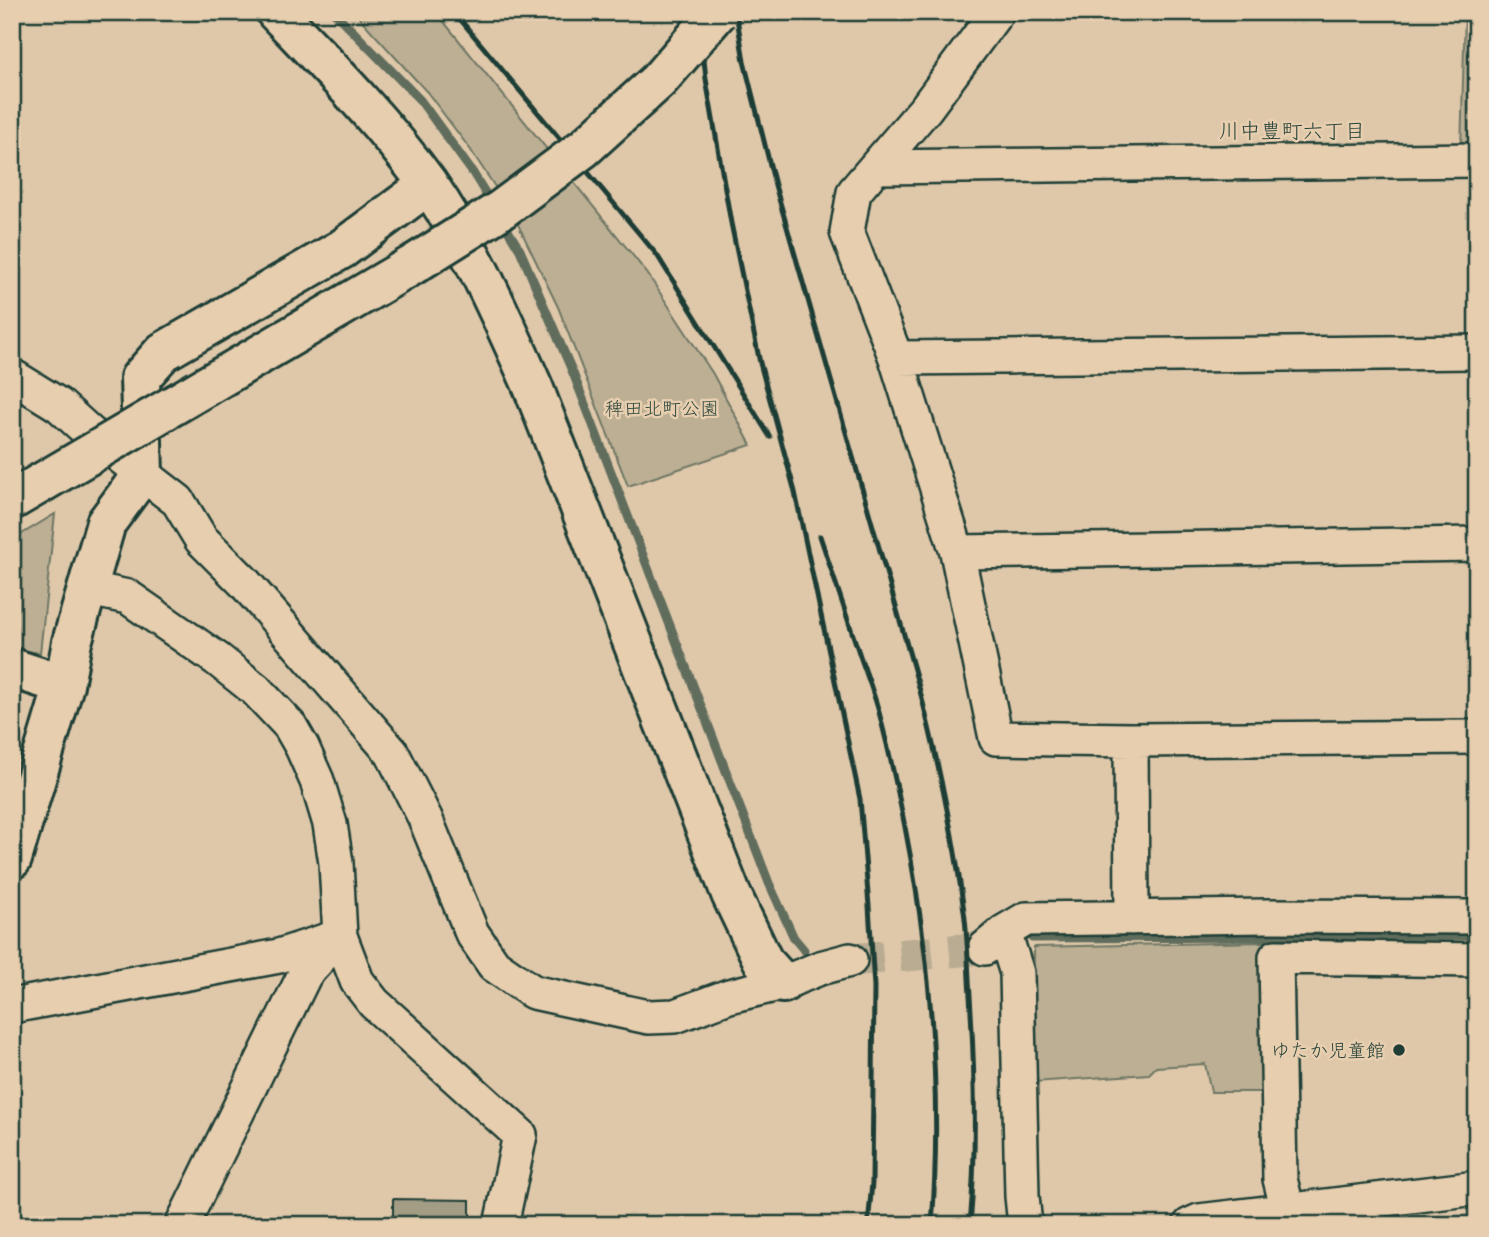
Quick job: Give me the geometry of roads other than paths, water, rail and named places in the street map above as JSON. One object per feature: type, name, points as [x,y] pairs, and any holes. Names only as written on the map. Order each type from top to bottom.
[{"type":"street","points":[[276,12],[350,89],[428,185],[451,220],[500,314],[527,375],[726,882],[763,961],[783,983]]},
{"type":"street","points":[[27,492],[411,266],[502,209],[584,148],[657,81],[718,12]]},
{"type":"street","points":[[997,12],[926,108],[854,192],[847,232],[896,358],[957,552],[996,738],[1131,740],[1477,737]]},
{"type":"street","points":[[876,166],[1477,160]]},
{"type":"street","points":[[12,859],[64,685],[72,642],[106,523],[143,473],[139,378],[163,352],[342,248],[428,185]]},
{"type":"street","points":[[896,358],[1477,352]]},
{"type":"street","points":[[12,376],[60,405],[90,433],[178,501],[201,539],[244,582],[392,753],[425,818],[472,933],[494,965],[533,992],[648,1017],[675,1016],[729,996],[783,983],[820,968],[850,960]]},
{"type":"street","points":[[957,552],[1477,544]]},
{"type":"street","points":[[89,589],[128,597],[217,659],[256,690],[290,726],[317,781],[330,824],[336,863],[340,936],[357,981],[374,1003],[520,1135],[501,1225]]},
{"type":"street","points":[[12,668],[64,685]]},
{"type":"street","points":[[1131,740],[1132,918]]},
{"type":"street","points":[[1031,1221],[1017,973],[995,940],[1026,919],[1477,917]]},
{"type":"street","points":[[12,1004],[279,956],[340,936]]},
{"type":"street","points":[[182,1225],[305,974],[340,936]]},
{"type":"street","points":[[1288,1211],[1280,1179],[1276,957],[1477,960]]},
{"type":"street","points":[[1190,1225],[1288,1211],[1365,1213],[1477,1188]]},
{"type":"waterway","points":[[334,12],[420,100],[492,204]]},
{"type":"waterway","points":[[501,219],[520,250],[573,373],[769,883],[794,938],[804,950]]},
{"type":"waterway","points":[[1032,938],[1477,936]]},
{"type":"tunnel","points":[[850,960],[985,948]]},
{"type":"railway","points":[[454,12],[657,255],[770,437]]},
{"type":"railway","points":[[699,12],[706,79],[731,223],[760,363],[795,492],[860,799],[874,987],[872,1183],[868,1225]]},
{"type":"railway","points":[[736,12],[744,61],[775,185],[919,687],[950,827],[965,922],[972,1025],[974,1139],[970,1225]]},
{"type":"railway","points":[[820,536],[880,716],[908,841],[927,969],[932,1033],[935,1097],[932,1225]]},
{"type":"place","name":"ゆたか児童館","points":[[1399,1050]]},
{"type":"district","name":"川中豊町六丁目","points":[[1292,131]]},
{"type":"park label","name":"稗田北町公園","points":[[662,408]]}]
